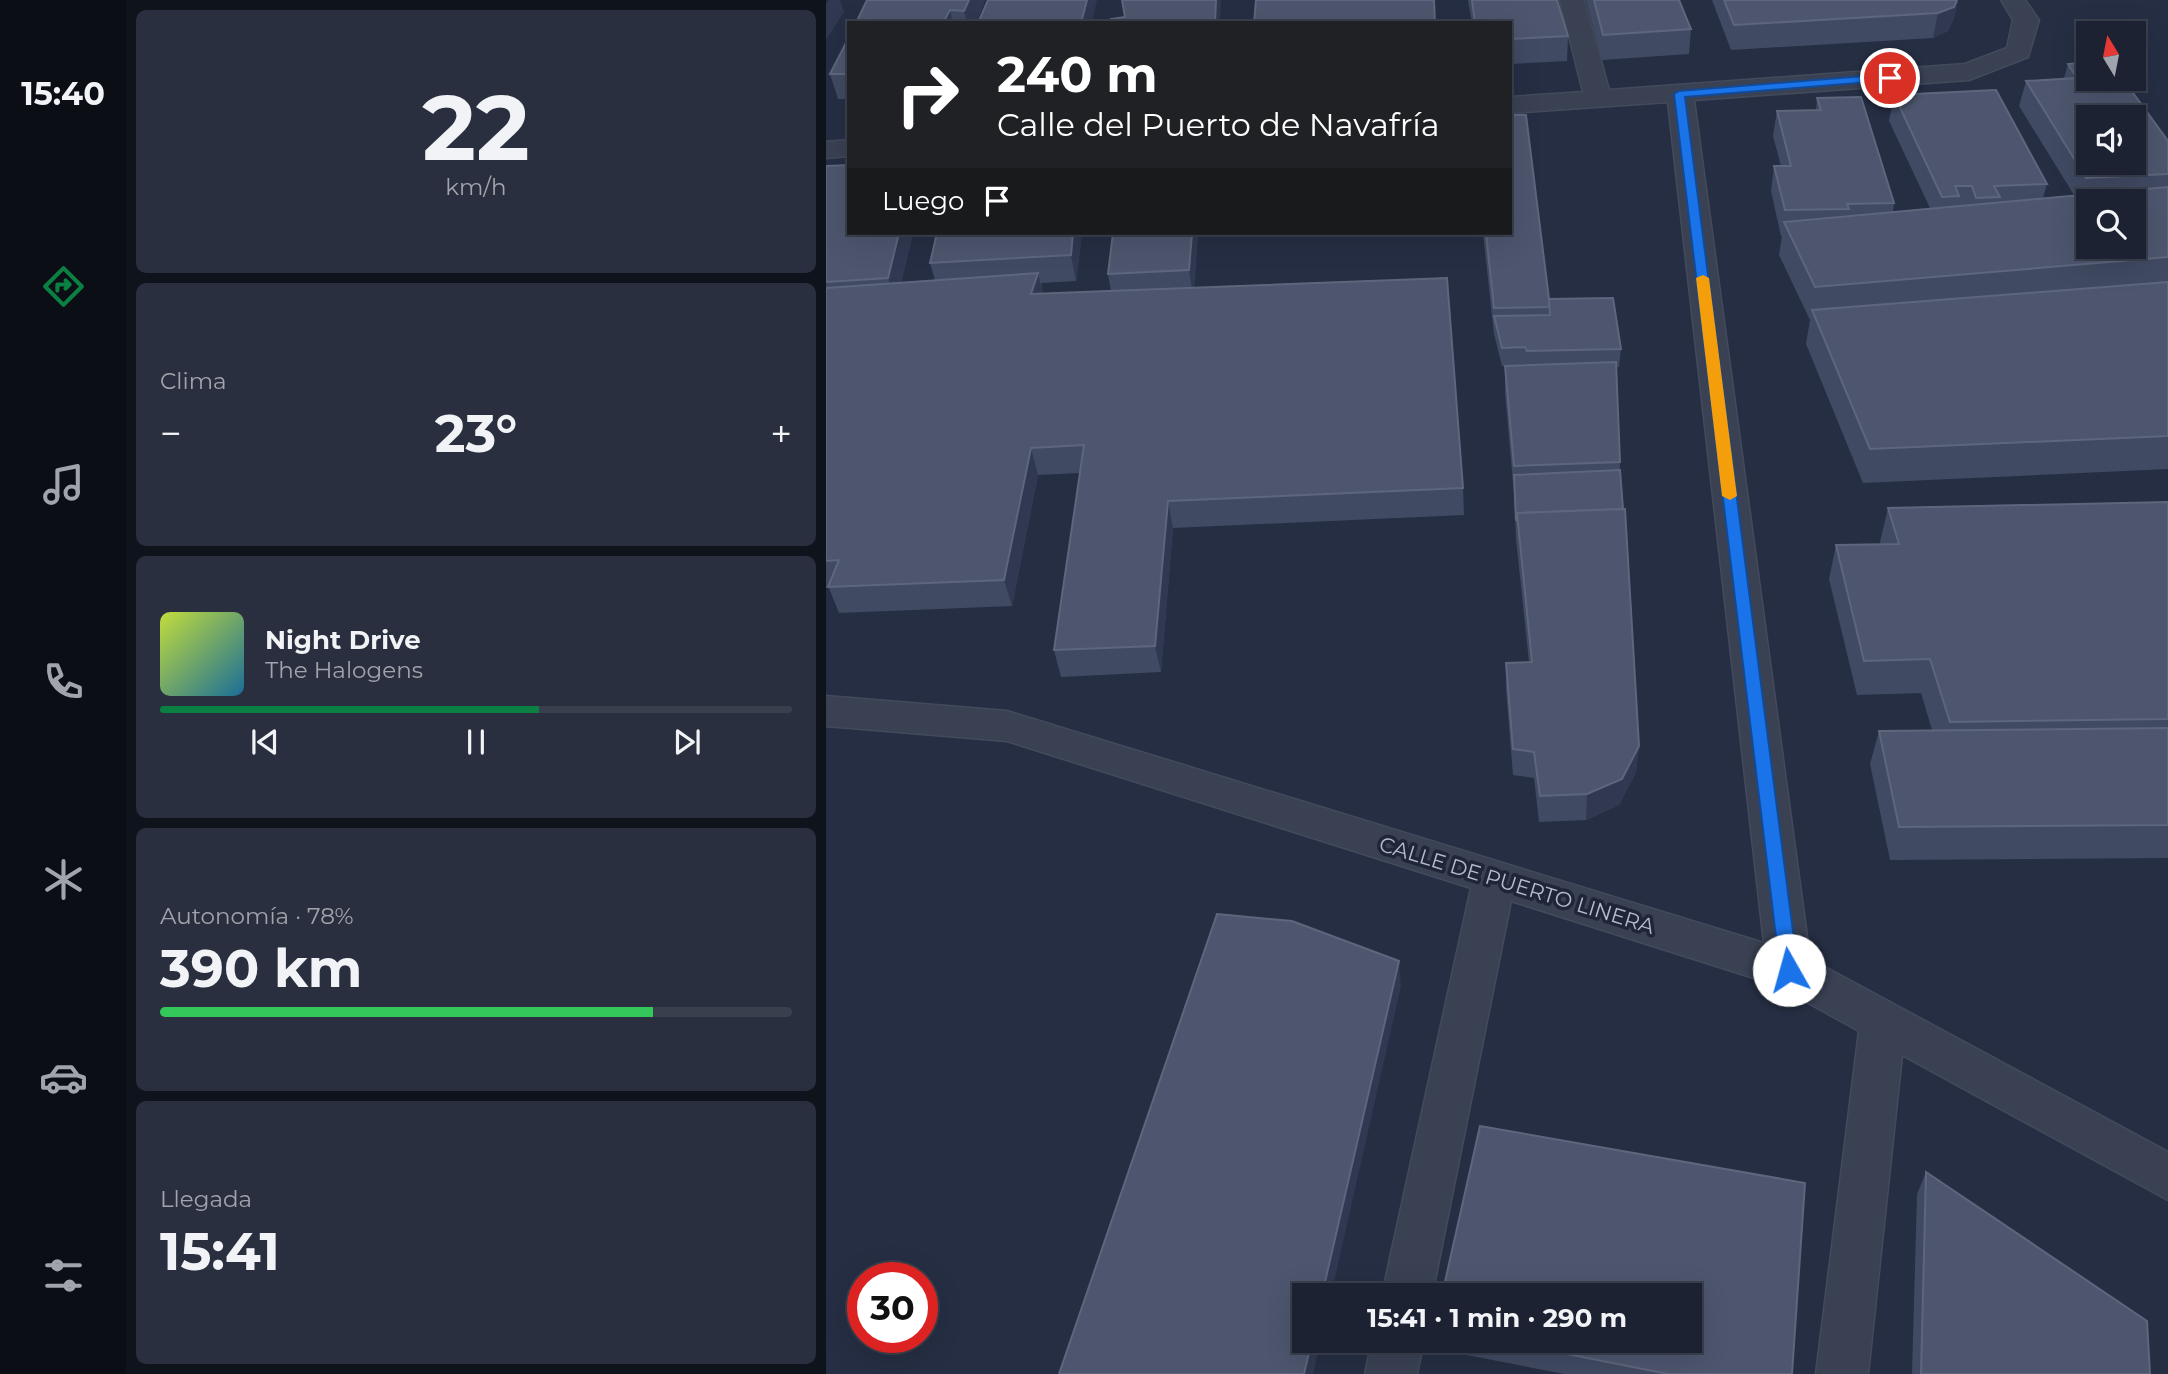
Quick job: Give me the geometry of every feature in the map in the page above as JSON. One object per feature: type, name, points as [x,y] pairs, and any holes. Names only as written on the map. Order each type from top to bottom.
[{"type":"street","points":[[1573,0],[1598,99]]},
{"type":"street","points":[[1512,105],[1969,72],[2019,52],[2026,20],[2013,0]]},
{"type":"street","points":[[1679,94],[1789,970]]},
{"type":"street","points":[[826,150],[847,148]]},
{"type":"street","name":"CALLE DE PUERTO LINERA","points":[[826,711],[1007,726],[1789,970],[1883,1024],[2168,1177]]},
{"type":"street","points":[[1410,1283],[1494,878]]},
{"type":"street","points":[[1843,1374],[1883,1024]]},
{"type":"street","points":[[1391,1374],[1395,1353]]},
{"type":"building","points":[[867,0],[969,0],[964,11],[950,10],[944,21],[857,21]]},
{"type":"building","points":[[988,0],[1087,0],[1082,21],[979,21]]},
{"type":"building","points":[[1122,0],[1216,0],[1215,21],[1111,19],[1125,17]]},
{"type":"building","points":[[1256,0],[1434,0],[1435,21],[1254,21]]},
{"type":"building","points":[[1472,0],[1557,0],[1568,36],[1512,39],[1512,21],[1475,21]]},
{"type":"building","points":[[1594,0],[1679,0],[1691,29],[1603,35]]},
{"type":"building","points":[[1724,0],[1957,0],[1954,7],[1938,13],[1734,25]]},
{"type":"building","points":[[847,41],[847,74],[830,74]]},
{"type":"building","points":[[2076,63],[2076,76],[2068,64]]},
{"type":"building","points":[[2076,78],[2076,91],[2132,91],[2142,105],[2076,105],[2076,162],[2026,81]]},
{"type":"building","points":[[1996,90],[2047,184],[1994,186],[2000,197],[1976,198],[1972,186],[1955,186],[1959,196],[1942,197],[1894,95]]},
{"type":"building","points":[[1861,97],[1894,203],[1847,204],[1849,209],[1785,210],[1774,166],[1791,166],[1777,111],[1821,110],[1817,98]]},
{"type":"building","points":[[2146,111],[2168,141],[2168,174],[2086,178],[2084,175],[2146,175]]},
{"type":"building","points":[[1512,115],[1526,115],[1550,307],[1494,308],[1486,235],[1512,235]]},
{"type":"building","points":[[847,165],[847,235],[899,235],[888,278],[826,282],[826,166]]},
{"type":"building","points":[[2168,187],[2168,257],[2146,259],[2146,189]]},
{"type":"building","points":[[2076,195],[2076,259],[2144,259],[1815,287],[1784,222]]},
{"type":"building","points":[[937,235],[1073,235],[1071,255],[930,263]]},
{"type":"building","points":[[1113,235],[1192,235],[1189,270],[1108,274]]},
{"type":"building","points":[[1038,273],[1031,294],[1447,278],[1463,488],[1168,501],[1155,646],[1054,650],[1084,445],[1031,448],[1004,580],[828,587],[839,560],[826,561],[826,288]]},
{"type":"building","points":[[2168,282],[2168,436],[1870,449],[1812,310]]},
{"type":"building","points":[[1613,298],[1621,349],[1527,351],[1525,347],[1502,348],[1494,316],[1550,315],[1549,299]]},
{"type":"building","points":[[1616,362],[1620,462],[1514,466],[1505,366]]},
{"type":"building","points":[[1620,470],[1623,509],[1517,513],[1516,521],[1514,475]]},
{"type":"building","points":[[2168,502],[2168,719],[1950,722],[1930,659],[1864,661],[1836,545],[1899,544],[1888,508]]},
{"type":"building","points":[[1625,509],[1639,746],[1622,779],[1587,794],[1540,796],[1534,752],[1513,749],[1506,663],[1532,662],[1517,513]]},
{"type":"building","points":[[2168,728],[2168,825],[1899,827],[1879,731]]},
{"type":"building","points":[[1217,914],[1292,921],[1399,961],[1325,1283],[1292,1283],[1292,1353],[1309,1353],[1304,1374],[1059,1374]]},
{"type":"building","points":[[1480,1126],[1805,1183],[1792,1374],[1668,1374],[1562,1353],[1702,1353],[1702,1283],[1445,1283]]},
{"type":"building","points":[[1926,1172],[2147,1321],[2150,1374],[1921,1374]]},
{"type":"slow traffic","points":[[1703,278],[1730,496]]},
{"type":"route","points":[[1789,970],[1679,94],[1890,78]]}]
